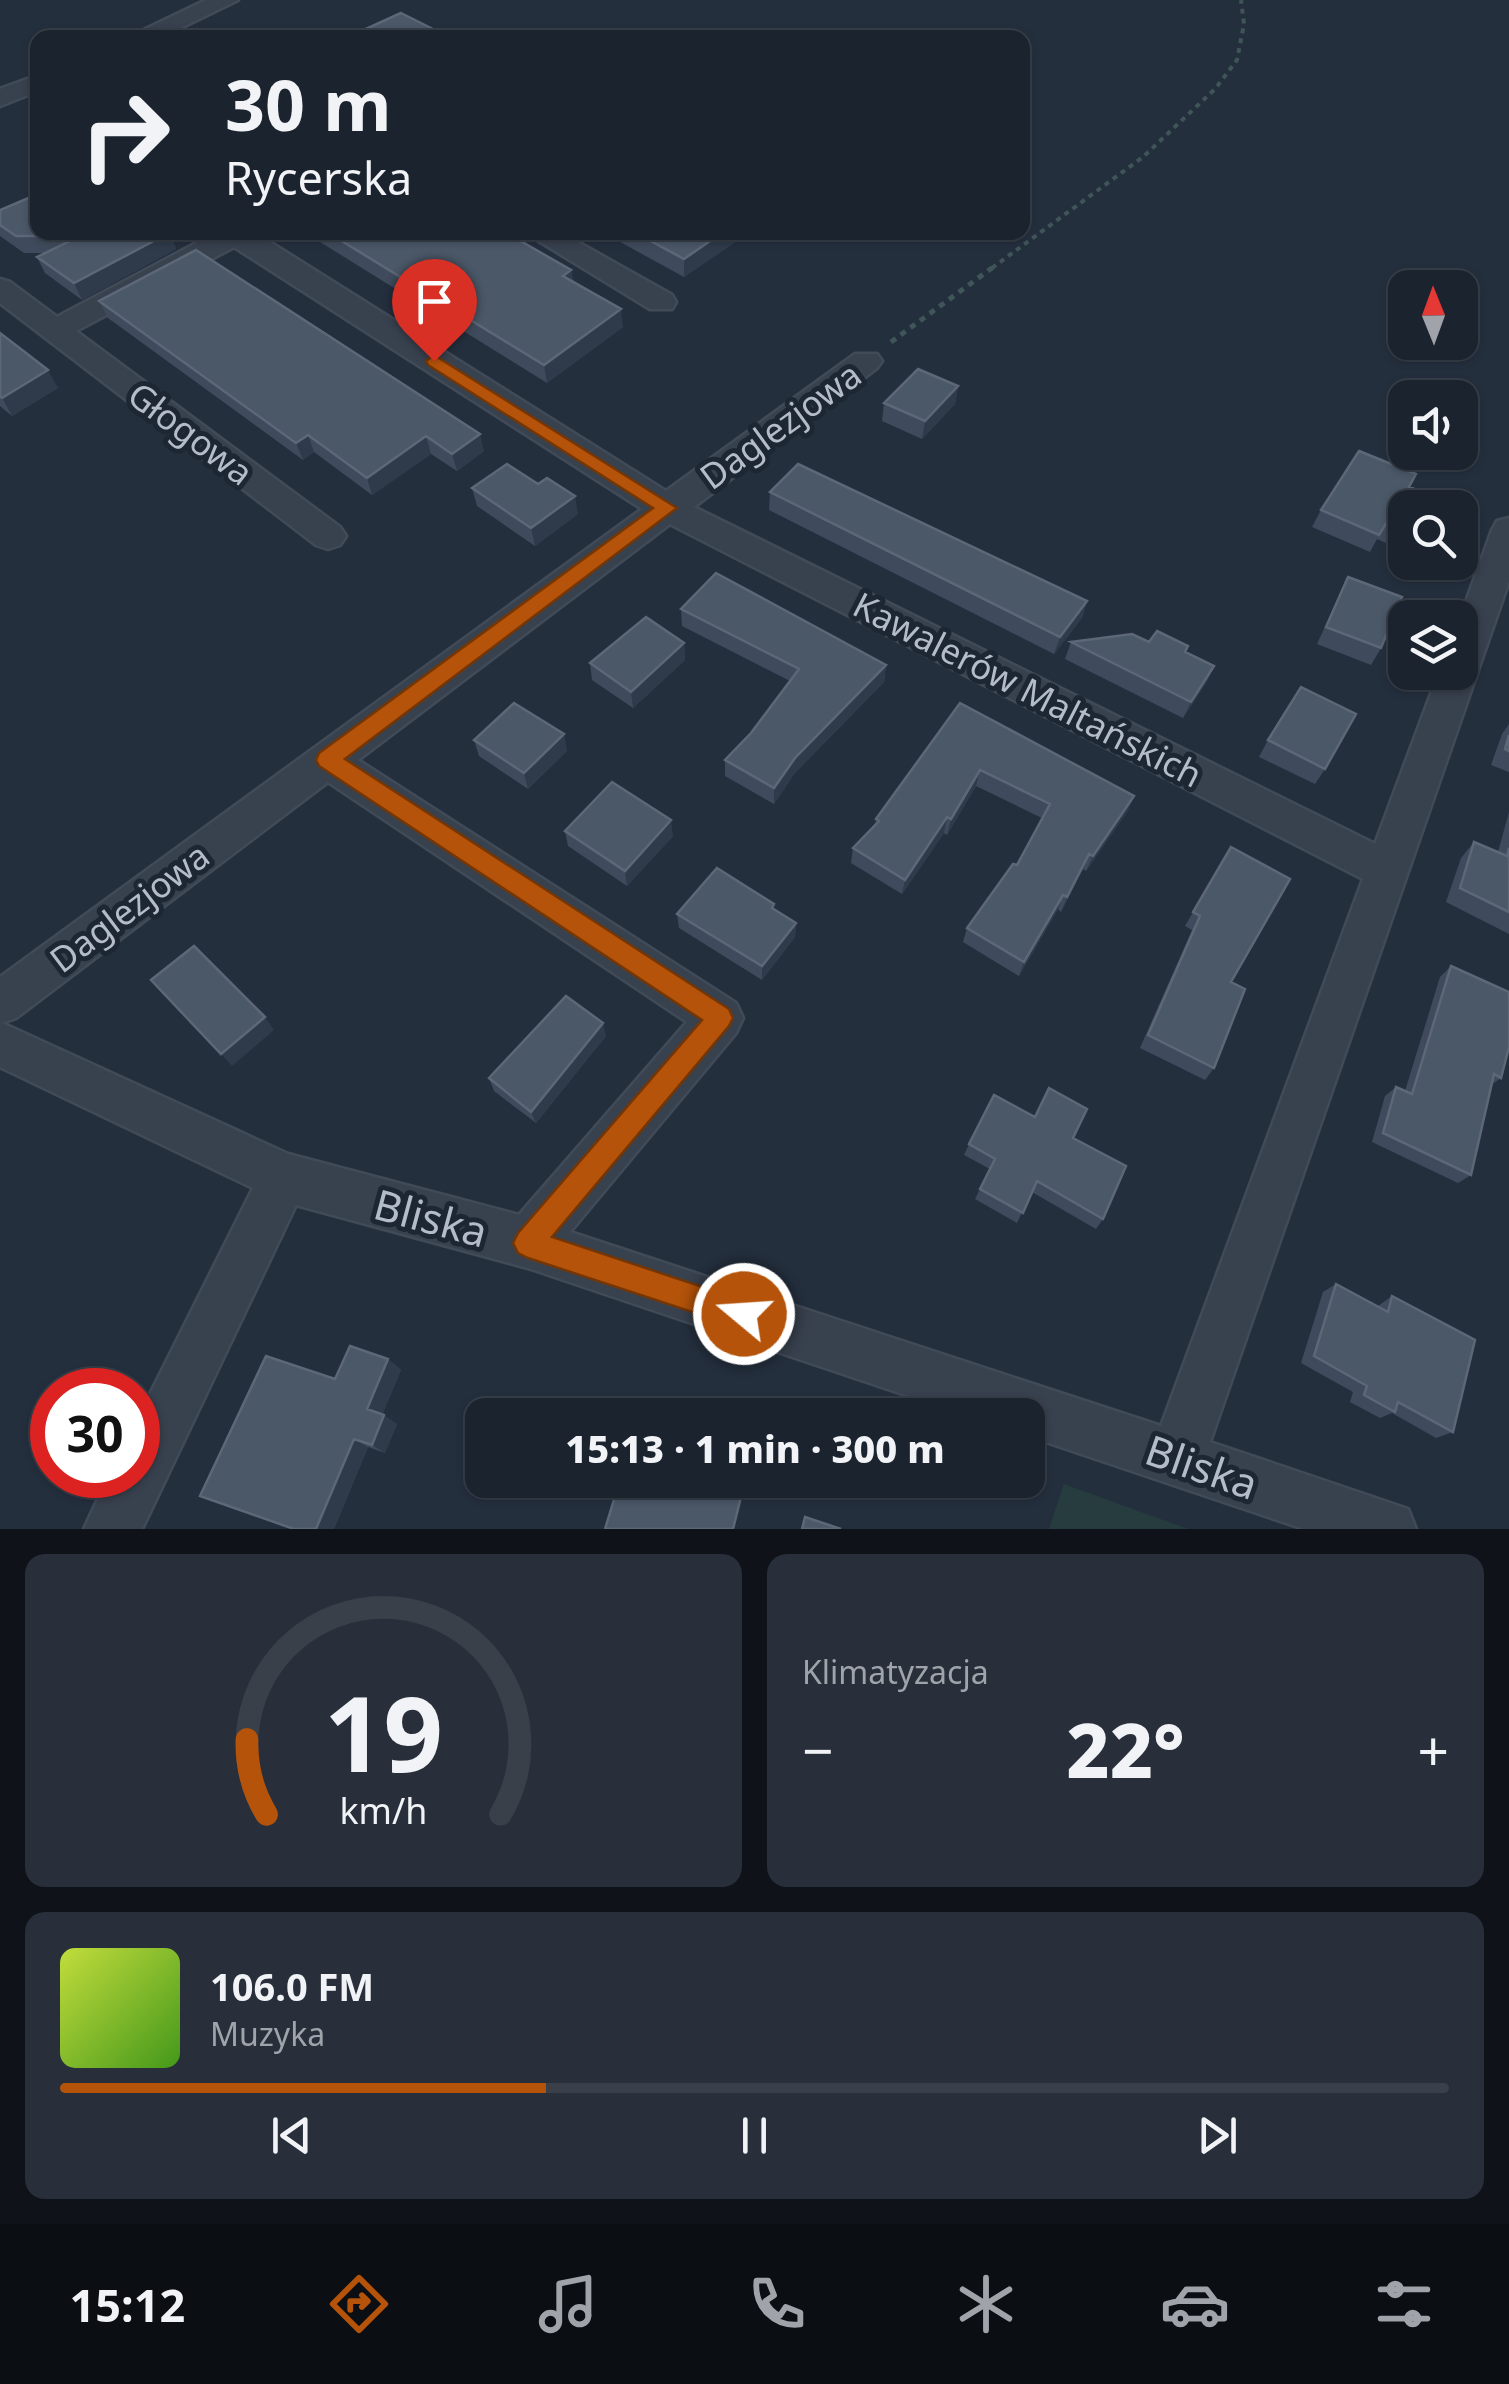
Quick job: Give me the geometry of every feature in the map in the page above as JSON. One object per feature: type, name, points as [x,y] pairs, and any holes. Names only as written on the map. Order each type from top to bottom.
[{"type":"street","points":[[157,30],[226,0]]},
{"type":"street","points":[[0,98],[30,85]]},
{"type":"street","points":[[54,330],[223,240]]},
{"type":"street","name":"Kawalerów Maltańskich","points":[[247,240],[667,508],[1388,871]]},
{"type":"street","points":[[552,240],[661,302]]},
{"type":"street","name":"Głogowa","points":[[0,288],[328,536]]},
{"type":"street","name":"Daglezjowa","points":[[0,1003],[866,362]]},
{"type":"street","points":[[1478,617],[1509,530]]},
{"type":"street","points":[[1177,1457],[1452,690]]},
{"type":"street","points":[[328,760],[720,1018],[528,1243]]},
{"type":"street","name":"Bliska","points":[[0,1044],[284,1177],[528,1243],[1388,1529]]},
{"type":"street","points":[[112,1529],[284,1177]]},
{"type":"path","name":"Daglezjowa","points":[[866,362],[1142,157],[1215,89],[1237,60],[1244,24],[1241,0]]},
{"type":"green space","points":[[1064,1484],[1188,1529],[1049,1529]]},
{"type":"building","points":[[401,13],[435,30],[364,30]]},
{"type":"building","points":[[30,197],[30,236],[16,236],[0,225],[0,210]]},
{"type":"building","points":[[72,240],[156,240],[74,283],[37,257]]},
{"type":"building","points":[[340,240],[519,240],[571,270],[563,276],[621,309],[544,365]]},
{"type":"building","points":[[649,240],[711,240],[684,259]]},
{"type":"building","points":[[196,250],[480,434],[452,454],[426,436],[367,478],[308,435],[296,443],[99,301]]},
{"type":"building","points":[[0,333],[48,370],[2,398],[0,396]]},
{"type":"building","points":[[918,369],[958,386],[925,421],[884,403]]},
{"type":"building","points":[[1359,451],[1388,463],[1388,470],[1416,474],[1409,487],[1417,490],[1388,490],[1388,522],[1379,535],[1321,510]]},
{"type":"building","points":[[507,464],[538,484],[547,478],[575,496],[531,528],[472,488]]},
{"type":"building","points":[[798,464],[1087,601],[1060,637],[770,492]]},
{"type":"building","points":[[716,573],[886,665],[795,758],[774,788],[725,760],[751,733],[799,669],[681,609]]},
{"type":"building","points":[[1348,577],[1402,597],[1388,600],[1388,631],[1381,648],[1326,627]]},
{"type":"building","points":[[646,617],[684,643],[631,692],[590,663]]},
{"type":"building","points":[[1157,631],[1188,646],[1185,652],[1214,666],[1191,702],[1071,642],[1132,634],[1149,642]]},
{"type":"building","points":[[1301,687],[1356,714],[1325,769],[1268,740]]},
{"type":"building","points":[[514,703],[564,734],[524,773],[474,740]]},
{"type":"building","points":[[960,703],[1134,796],[1093,856],[1089,854],[1067,897],[1063,895],[1024,962],[967,928],[1013,864],[1017,865],[1050,804],[980,770],[951,819],[947,817],[905,880],[853,848],[879,821],[876,819]]},
{"type":"building","points":[[612,782],[671,820],[625,871],[565,831]]},
{"type":"building","points":[[1474,842],[1507,856],[1509,848],[1509,912],[1460,888]]},
{"type":"building","points":[[1231,847],[1290,879],[1231,982],[1245,989],[1214,1068],[1148,1035],[1200,916],[1193,912]]},
{"type":"building","points":[[717,868],[774,904],[772,908],[796,923],[762,966],[677,914]]},
{"type":"building","points":[[194,946],[265,1017],[221,1054],[151,980]]},
{"type":"building","points":[[1451,966],[1509,992],[1509,1047],[1501,1078],[1494,1074],[1471,1175],[1383,1133],[1396,1087],[1412,1094]]},
{"type":"building","points":[[566,996],[603,1023],[531,1112],[489,1078]]},
{"type":"building","points":[[1049,1088],[1087,1109],[1073,1138],[1126,1166],[1103,1219],[1037,1181],[1023,1213],[980,1189],[995,1159],[969,1144],[994,1095],[1035,1117]]},
{"type":"building","points":[[1336,1284],[1388,1312],[1392,1296],[1475,1340],[1453,1432],[1398,1402],[1395,1412],[1364,1395],[1367,1386],[1314,1356]]},
{"type":"building","points":[[350,1346],[388,1359],[367,1409],[384,1415],[372,1445],[354,1439],[316,1529],[294,1529],[200,1496],[266,1356],[335,1379]]},
{"type":"building","points":[[614,1498],[741,1498],[733,1529],[605,1529]]},
{"type":"building","points":[[805,1517],[841,1529],[802,1529]]},
{"type":"route","points":[[434,361],[667,508],[328,760],[720,1018],[528,1243],[744,1314]]}]
